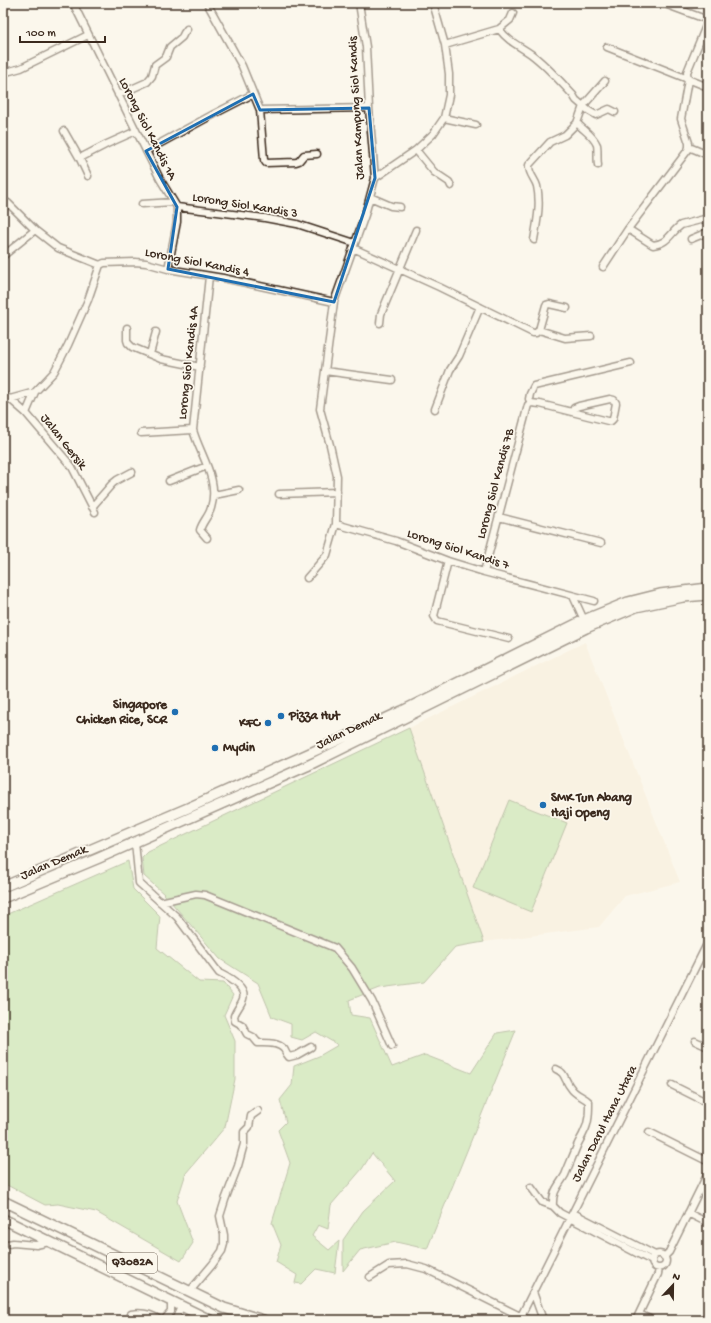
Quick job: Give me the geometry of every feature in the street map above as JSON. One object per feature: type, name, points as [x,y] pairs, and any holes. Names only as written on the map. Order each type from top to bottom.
[{"type":"highway","name":"Jalan Demak","points":[[3,887],[188,808],[368,726],[584,620],[628,602],[660,594],[708,588]]},
{"type":"highway","name":"Jalan Demak","points":[[3,898],[135,842],[307,766],[586,628],[636,608],[684,597],[708,595]]},
{"type":"highway","name":"Q3082A","points":[[3,1202],[224,1308],[263,1320]]},
{"type":"highway","points":[[3,1219],[210,1320]]},
{"type":"street","name":"Lorong Siol Kandis 1A","points":[[74,3],[118,96],[160,179],[175,205]]},
{"type":"street","points":[[207,3],[242,66],[252,94],[260,110],[264,160],[266,163],[296,162],[299,161],[304,155],[317,154]]},
{"type":"street","name":"Jalan Kampung Siol Kandis","points":[[307,578],[327,555],[336,524],[336,476],[330,445],[320,410],[334,302],[354,246],[375,178],[366,47],[359,3]]},
{"type":"street","points":[[375,178],[416,150],[433,134],[444,118],[449,95],[449,74],[445,45],[433,3]]},
{"type":"street","points":[[603,267],[628,229],[689,147],[681,119],[688,80],[687,72],[708,21],[662,3]]},
{"type":"street","points":[[445,45],[499,29],[510,20],[513,13]]},
{"type":"street","points":[[118,96],[147,82],[152,76],[155,65],[166,57],[170,47],[182,37],[187,29]]},
{"type":"street","points":[[499,29],[505,36],[520,48],[531,54],[547,68],[588,111],[596,115],[610,109],[615,112]]},
{"type":"street","points":[[3,72],[21,68],[88,35]]},
{"type":"street","points":[[607,47],[708,87]]},
{"type":"street","points":[[534,240],[539,212],[539,202],[536,183],[529,169],[529,165],[550,142],[565,134],[577,123],[583,106],[605,81]]},
{"type":"street","points":[[146,151],[252,94]]},
{"type":"street","points":[[260,110],[369,108]]},
{"type":"street","points":[[444,118],[476,125]]},
{"type":"street","points":[[577,123],[596,143],[598,165]]},
{"type":"street","points":[[64,131],[88,176]]},
{"type":"street","points":[[80,159],[107,144],[136,131]]},
{"type":"street","points":[[689,147],[708,154]]},
{"type":"street","points":[[416,150],[434,172],[449,182],[451,186]]},
{"type":"street","points":[[370,197],[391,206],[400,207]]},
{"type":"street","name":"Lorong Siol Kandis 4","points":[[3,201],[8,203],[35,230],[58,248],[100,265],[104,263],[140,262],[168,269],[334,302]]},
{"type":"street","name":"Lorong Siol Kandis 3","points":[[142,204],[175,205],[297,224],[354,246],[533,333],[536,333],[539,330]]},
{"type":"street","points":[[168,269],[177,222],[175,205]]},
{"type":"street","points":[[628,229],[653,245],[669,238],[681,226],[708,218]]},
{"type":"street","points":[[3,256],[35,230]]},
{"type":"street","points":[[380,323],[399,269],[416,230]]},
{"type":"street","points":[[691,239],[708,232]]},
{"type":"street","points":[[26,413],[35,392],[54,372],[68,345],[88,300],[100,265]]},
{"type":"street","name":"Lorong Siol Kandis 4A","points":[[207,538],[200,528],[211,508],[214,495],[212,475],[193,430],[209,276]]},
{"type":"street","points":[[567,308],[549,304],[546,305],[539,330],[565,338],[590,336]]},
{"type":"street","points":[[435,409],[450,370],[459,356],[480,307]]},
{"type":"street","points":[[127,328],[127,340],[130,345],[161,359],[200,367]]},
{"type":"street","points":[[150,354],[156,332]]},
{"type":"street","name":"Lorong Siol Kandis 7B","points":[[484,572],[528,405],[531,403],[529,399],[530,394],[534,386],[631,364]]},
{"type":"street","points":[[325,371],[392,380]]},
{"type":"street","points":[[10,398],[35,392]]},
{"type":"street","name":"Jalan Gersik","points":[[3,395],[10,398],[26,413],[72,467],[93,509],[112,484],[132,472]]},
{"type":"street","points":[[531,403],[611,421],[613,419],[616,403],[614,400],[610,399],[579,406],[574,408],[572,412]]},
{"type":"street","points":[[141,433],[193,430]]},
{"type":"street","points":[[169,481],[207,466]]},
{"type":"street","points":[[214,495],[239,490]]},
{"type":"street","points":[[280,494],[337,492]]},
{"type":"street","points":[[499,517],[601,543]]},
{"type":"street","name":"Lorong Siol Kandis 7","points":[[336,524],[396,541],[448,561],[484,572],[594,601]]},
{"type":"street","points":[[448,561],[434,616],[437,621],[509,639]]},
{"type":"street","points":[[573,596],[584,620]]},
{"type":"street","points":[[135,842],[139,883],[177,917],[219,973],[227,977],[243,990],[243,999],[235,1012],[234,1019],[242,1025],[247,1034],[253,1037],[258,1043],[278,1045],[283,1048],[289,1057],[297,1055],[311,1047]]},
{"type":"street","points":[[160,902],[196,894],[205,895],[335,948],[352,968],[372,1001],[392,1046]]},
{"type":"street","name":"Jalan Darul Hana Utara","points":[[521,1316],[708,942]]},
{"type":"street","points":[[695,1041],[708,1047]]},
{"type":"street","points":[[553,1206],[552,1198],[554,1192],[563,1178],[571,1162],[577,1144],[585,1131],[589,1109],[589,1102],[584,1097],[575,1093],[570,1088],[562,1071],[556,1069]]},
{"type":"street","points":[[672,1086],[708,1103]]},
{"type":"street","points":[[190,1291],[222,1251],[224,1235],[220,1216],[238,1166],[244,1144],[244,1132],[249,1127],[251,1116],[258,1111]]},
{"type":"street","points":[[649,1132],[708,1163]]},
{"type":"street","points":[[664,1257],[669,1252],[708,1173]]},
{"type":"street","points":[[531,1187],[542,1202],[553,1206],[560,1213],[571,1216],[653,1258]]},
{"type":"street","points":[[688,1213],[708,1223]]},
{"type":"street","points":[[3,1245],[14,1243],[36,1244],[49,1242]]},
{"type":"street","points":[[652,1320],[638,1317],[658,1274],[659,1268],[665,1264],[666,1260],[659,1254],[653,1258]]},
{"type":"street","points":[[653,1258],[654,1266],[659,1268]]},
{"type":"street","points":[[370,1277],[390,1265],[407,1264],[426,1268],[528,1320]]},
{"type":"street","points":[[533,1292],[543,1320]]},
{"type":"street","points":[[164,1320],[171,1312],[171,1302]]},
{"type":"street","points":[[175,1320],[181,1307]]},
{"type":"street","points":[[131,1314],[146,1314],[160,1320]]},
{"type":"highlighted area","points":[[253,94],[260,110],[369,108],[375,178],[334,302],[168,269],[177,207],[146,151]]},
{"type":"shaded area","name":"SMK Tun Abang Haji Openg","points":[[585,642],[680,882],[625,896],[599,927],[484,942],[409,728]]},
{"type":"green space","points":[[409,728],[484,942],[455,947],[424,982],[380,988],[349,1000],[351,1015],[370,1018],[392,1067],[425,1055],[471,1073],[497,1033],[516,1030],[427,1249],[396,1242],[360,1250],[343,1271],[343,1240],[363,1211],[395,1181],[372,1153],[362,1169],[331,1205],[328,1229],[318,1225],[312,1236],[329,1250],[339,1241],[335,1273],[316,1269],[301,1284],[295,1283],[297,1275],[276,1262],[281,1245],[272,1223],[290,1163],[278,1130],[286,1122],[280,1100],[292,1085],[294,1066],[319,1056],[338,1045],[316,1032],[302,1040],[291,1037],[291,1024],[272,1017],[258,983],[220,959],[164,894],[144,876],[142,858],[148,852]]},
{"type":"green space","points":[[509,800],[567,823],[531,912],[473,888]]},
{"type":"green space","points":[[128,861],[133,889],[160,916],[157,948],[199,982],[223,983],[233,995],[224,1015],[235,1041],[235,1079],[225,1127],[186,1173],[177,1201],[193,1243],[181,1261],[96,1212],[58,1204],[45,1205],[3,1183],[3,916]]},
{"type":"place","name":"Singapore Chicken Rice, SCR","points":[[175,712]]},
{"type":"place","name":"Pizza Hut","points":[[281,716]]},
{"type":"place","name":"KFC","points":[[268,723]]},
{"type":"place","name":"Mydin","points":[[215,748]]},
{"type":"place","name":"SMK Tun Abang Haji Openg","points":[[543,805]]}]
